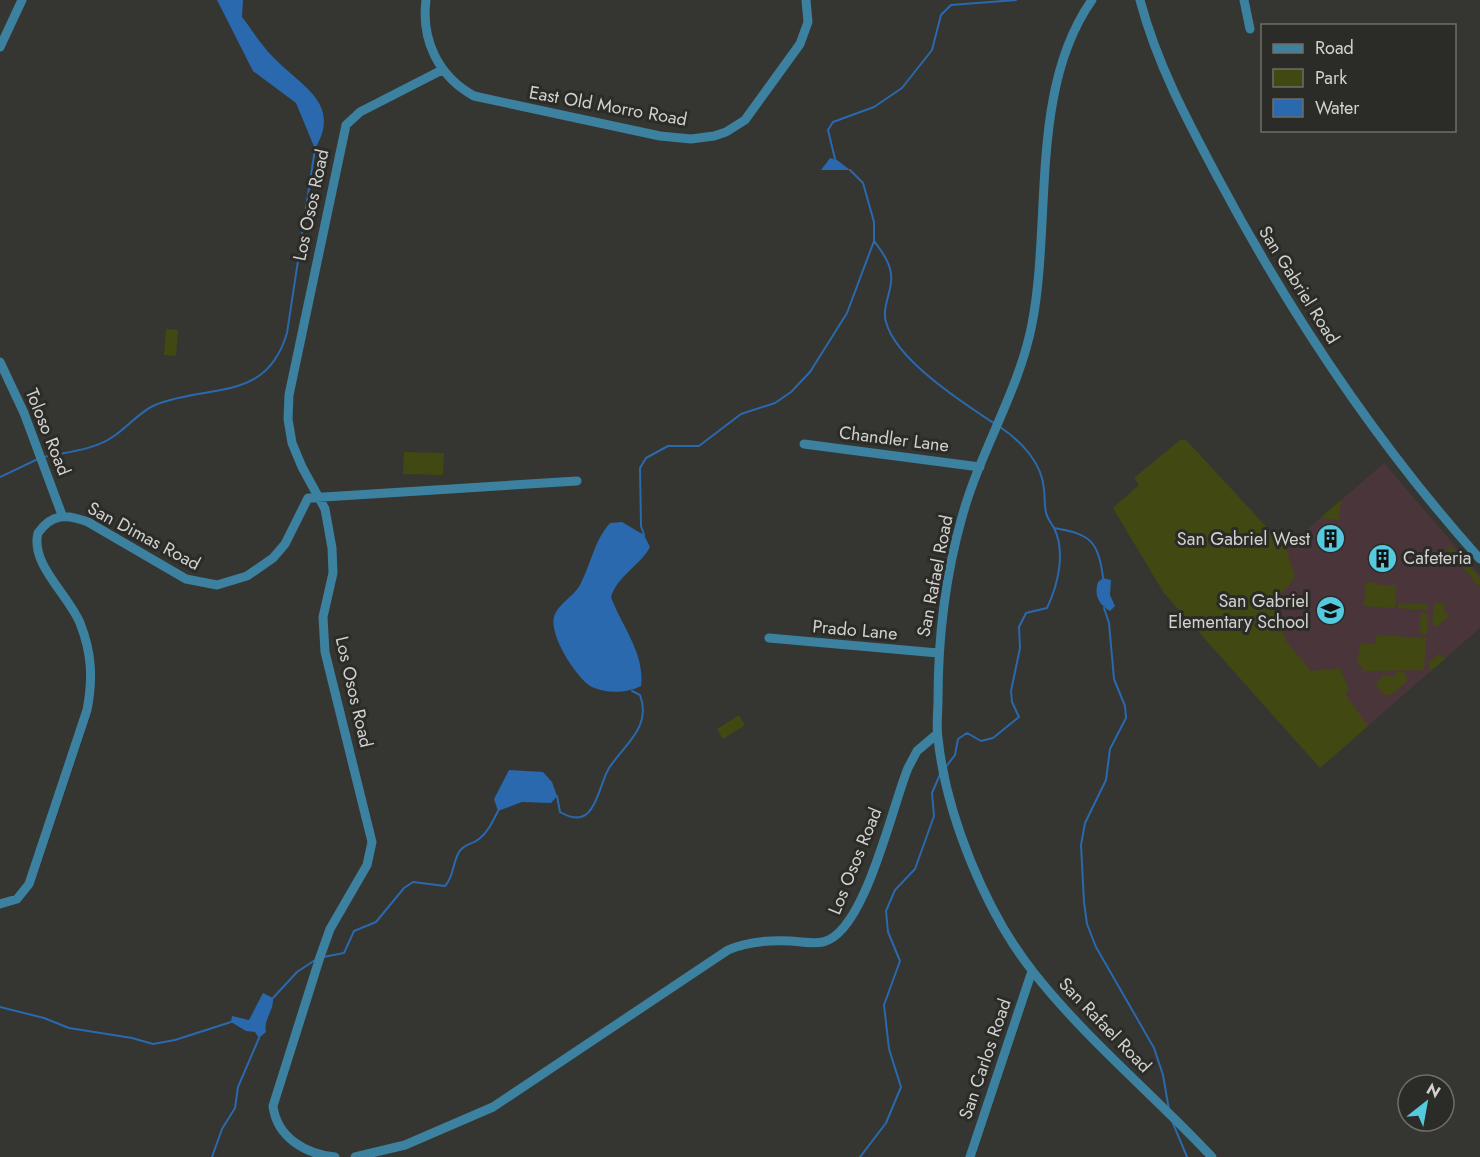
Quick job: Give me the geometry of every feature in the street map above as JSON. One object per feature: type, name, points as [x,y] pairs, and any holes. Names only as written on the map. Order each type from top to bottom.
[{"type":"street","points":[[0,47],[22,0]]},
{"type":"street","name":"East Old Morro Road","points":[[426,0],[425,19],[428,40],[442,70],[465,91],[500,103],[660,136],[691,139],[714,136],[746,120],[800,44],[808,22],[806,0]]},
{"type":"street","name":"San Rafael Road","points":[[1092,0],[1069,47],[1053,109],[1037,290],[1030,332],[980,467],[959,532],[941,616],[937,734],[948,788],[966,846],[993,907],[1032,970],[1075,1021],[1212,1157]]},
{"type":"street","name":"San Gabriel Road","points":[[1140,0],[1171,89],[1270,274],[1388,450],[1480,559]]},
{"type":"street","points":[[1244,0],[1250,29]]},
{"type":"street","name":"Los Osos Road","points":[[335,1157],[315,1153],[288,1137],[278,1123],[273,1106],[323,948],[341,908],[367,865],[372,842],[325,652],[323,617],[334,564],[325,509],[317,498],[292,443],[288,418],[289,395],[343,132],[354,115],[442,70]]},
{"type":"street","name":"Toloso Road","points":[[0,362],[24,413],[62,515]]},
{"type":"street","name":"Chandler Lane","points":[[804,444],[980,467]]},
{"type":"street","points":[[317,498],[577,481]]},
{"type":"street","name":"San Dimas Road","points":[[0,904],[17,899],[29,884],[87,710],[91,689],[91,663],[80,624],[69,602],[38,558],[36,548],[38,533],[42,527],[53,518],[62,515],[88,522],[194,583],[216,585],[247,576],[265,565],[285,544],[308,498],[317,498]]},
{"type":"street","name":"Prado Lane","points":[[769,638],[938,653]]},
{"type":"street","name":"Los Osos Road","points":[[355,1157],[405,1145],[493,1107],[728,950],[768,940],[822,943],[838,936],[853,918],[864,892],[908,768],[917,751],[937,734]]},
{"type":"street","name":"San Carlos Road","points":[[970,1157],[1032,970]]},
{"type":"shaded area","name":"San Gabriel Elementary School","points":[[1180,440],[1186,440],[1286,548],[1384,463],[1480,575],[1480,628],[1320,768],[1164,593],[1113,508],[1139,485],[1134,478]]},
{"type":"green space","points":[[166,329],[178,330],[176,356],[164,355]]},
{"type":"green space","points":[[1180,440],[1186,440],[1286,548],[1295,576],[1273,602],[1286,641],[1311,671],[1340,668],[1349,690],[1345,694],[1368,726],[1320,768],[1164,593],[1113,508],[1139,485],[1134,478]]},
{"type":"green space","points":[[404,452],[444,453],[443,475],[403,474]]},
{"type":"green space","points":[[1341,500],[1339,520],[1320,518]]},
{"type":"green space","points":[[1449,544],[1480,578],[1480,587],[1448,551]]},
{"type":"green space","points":[[1366,583],[1380,585],[1396,585],[1395,608],[1364,606]]},
{"type":"green space","points":[[1398,603],[1428,604],[1427,610],[1398,608]]},
{"type":"green space","points":[[1434,603],[1445,604],[1444,612],[1449,616],[1437,627],[1432,623]]},
{"type":"green space","points":[[1421,613],[1428,613],[1427,634],[1419,633]]},
{"type":"green space","points":[[1376,635],[1426,638],[1424,670],[1364,671],[1357,660],[1361,643],[1376,644]]},
{"type":"green space","points":[[1440,653],[1445,659],[1431,671],[1428,663]]},
{"type":"green space","points":[[1397,672],[1403,672],[1407,677],[1406,682],[1391,695],[1383,694],[1376,685],[1383,675],[1394,677]]},
{"type":"green space","points":[[739,715],[745,725],[723,739],[717,729]]},
{"type":"water","points":[[217,0],[243,0],[242,17],[257,38],[274,58],[315,97],[324,119],[322,133],[315,149],[296,103],[253,71]]},
{"type":"water","points":[[830,158],[837,160],[850,170],[821,170]]},
{"type":"water","points":[[622,522],[644,535],[650,547],[614,589],[611,597],[640,662],[641,686],[630,690],[610,692],[592,687],[572,666],[560,645],[554,617],[558,608],[580,585],[596,545],[610,523]]},
{"type":"water","points":[[1103,578],[1111,580],[1110,595],[1115,606],[1110,611],[1102,605],[1096,591],[1098,582]]},
{"type":"water","points":[[509,770],[543,772],[552,782],[557,796],[551,803],[522,802],[498,811],[494,799]]},
{"type":"water","points":[[263,993],[273,998],[273,1003],[266,1023],[266,1032],[259,1038],[255,1032],[246,1031],[231,1022],[232,1016],[249,1020]]},
{"type":"waterway","points":[[835,159],[828,130],[833,122],[874,107],[902,88],[932,50],[941,15],[951,5],[1016,0]]},
{"type":"waterway","points":[[44,457],[80,450],[106,441],[155,405],[233,387],[250,381],[265,371],[277,356],[287,333],[315,149]]},
{"type":"waterway","points":[[644,535],[641,526],[640,468],[646,458],[668,446],[699,446],[741,414],[775,403],[791,392],[810,372],[847,313],[874,241],[874,222],[863,183],[850,170]]},
{"type":"waterway","points":[[874,241],[889,265],[891,282],[885,317],[892,336],[916,365],[932,379],[995,424]]},
{"type":"waterway","points":[[945,768],[955,755],[958,739],[967,733],[981,741],[993,738],[1019,717],[1012,702],[1011,691],[1020,648],[1019,627],[1026,613],[1047,608],[1059,568],[1058,537],[1048,519],[1039,470],[1023,446],[1000,427]]},
{"type":"waterway","points":[[0,477],[38,459]]},
{"type":"waterway","points":[[1054,528],[1076,533],[1090,541],[1099,555],[1103,578]]},
{"type":"waterway","points":[[1104,608],[1109,623],[1114,679],[1125,706],[1126,718],[1110,749],[1106,780],[1085,823],[1081,845],[1084,902],[1087,924],[1096,947],[1154,1048],[1163,1075],[1169,1110]]},
{"type":"waterway","points":[[557,796],[560,812],[572,817],[581,817],[588,813],[594,805],[609,768],[640,726],[643,706],[640,695],[632,691]]},
{"type":"waterway","points":[[860,1157],[886,1123],[901,1087],[889,1049],[884,1005],[900,961],[888,932],[886,911],[895,890],[915,869],[934,816],[932,793],[941,772]]},
{"type":"waterway","points":[[323,957],[344,953],[354,931],[376,922],[404,888],[413,882],[445,886],[450,879],[459,852],[482,836],[498,811]]},
{"type":"waterway","points":[[273,998],[297,972],[315,960]]},
{"type":"waterway","points":[[0,1007],[44,1018],[69,1028],[132,1038],[153,1044],[175,1040],[231,1022]]},
{"type":"waterway","points":[[212,1157],[222,1129],[235,1108],[238,1087],[259,1038]]},
{"type":"waterway","points":[[1172,1121],[1187,1157]]},
{"type":"place","name":"San Gabriel West","points":[[1331,539]]},
{"type":"place","name":"Cafeteria","points":[[1382,558]]},
{"type":"place","name":"San Gabriel Elementary School","points":[[1330,611]]}]
